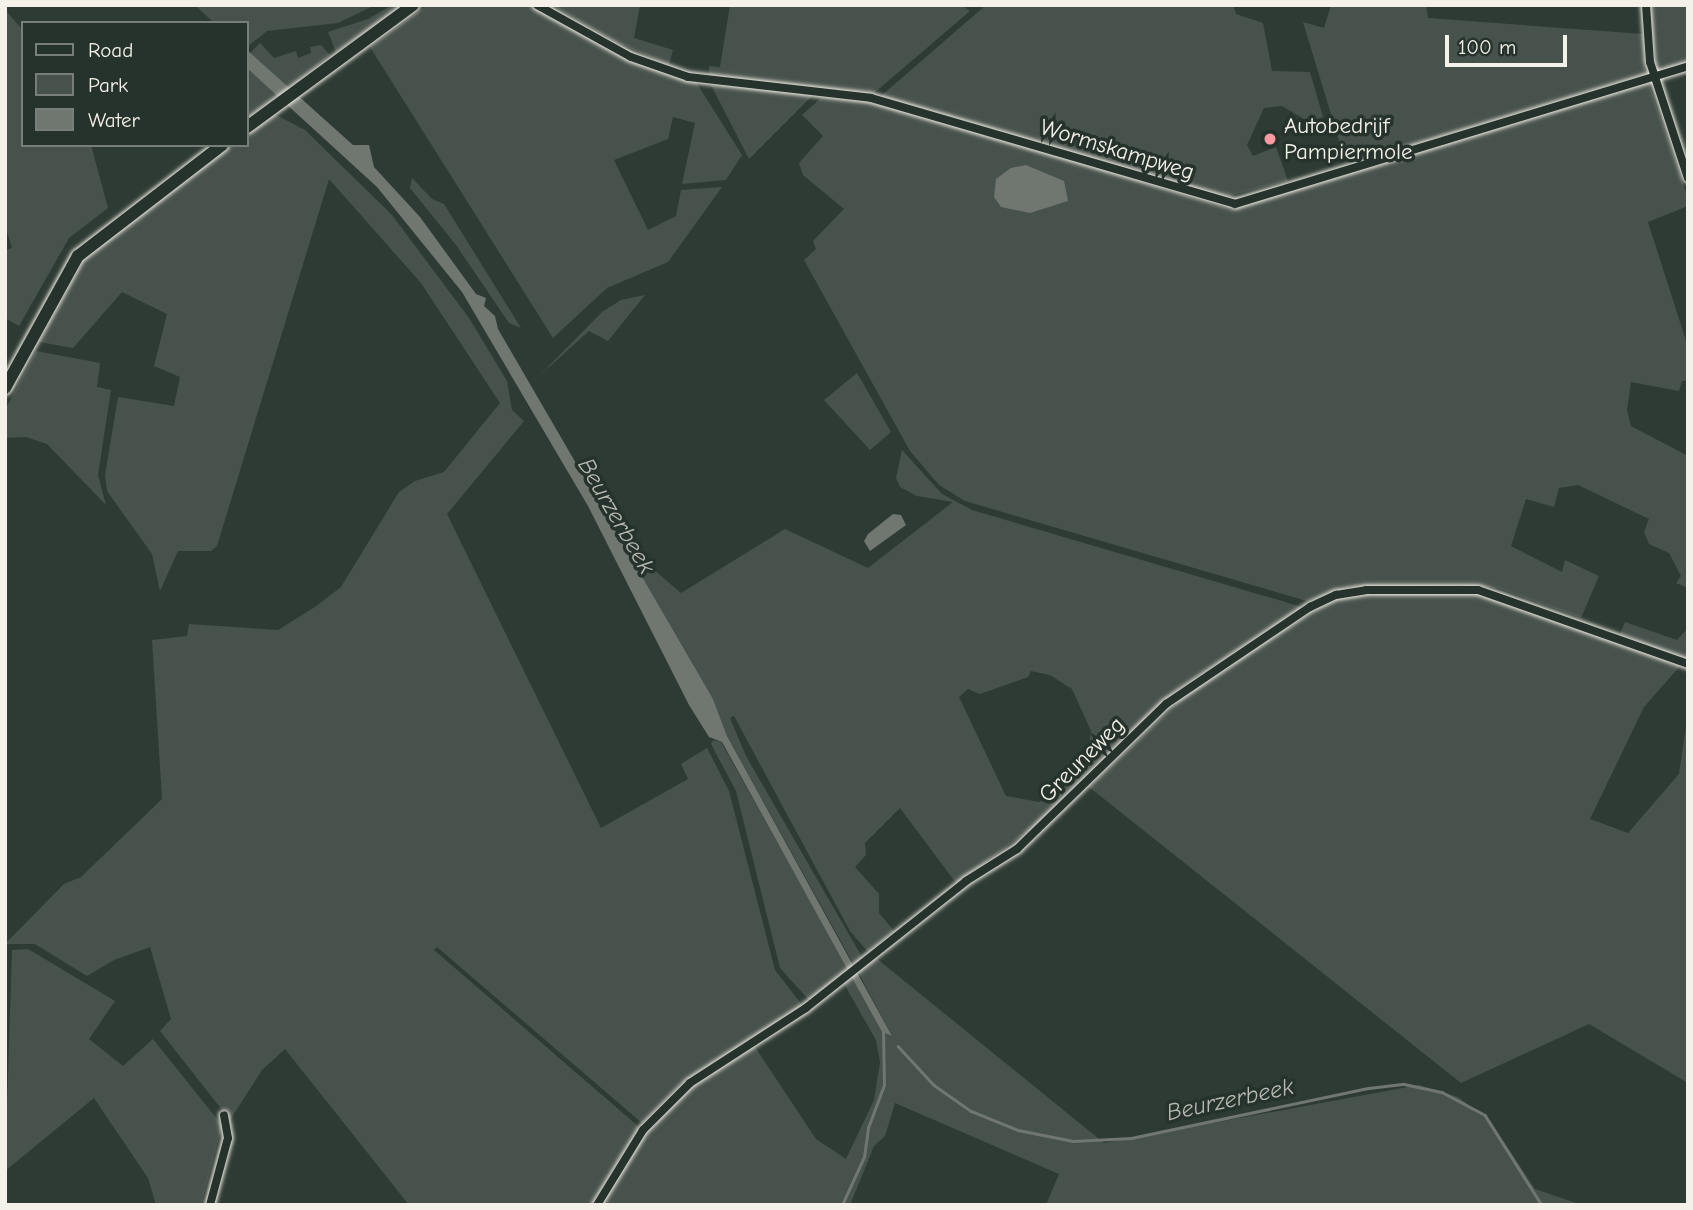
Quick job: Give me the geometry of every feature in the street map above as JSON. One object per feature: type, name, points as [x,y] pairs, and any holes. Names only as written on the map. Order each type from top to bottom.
[{"type":"street","points":[[248,126],[413,5]]},
{"type":"street","name":"Wormskampweg","points":[[537,5],[631,57],[688,77],[871,98],[1234,204],[1688,66]]},
{"type":"street","points":[[1646,5],[1654,76],[1688,178]]},
{"type":"street","points":[[5,388],[9,372],[78,256],[219,147]]},
{"type":"street","name":"Greuneweg","points":[[597,1205],[633,1144],[672,1099],[860,965],[966,881],[1032,837],[1176,696],[1310,607],[1336,595],[1387,589],[1495,593],[1688,664]]},
{"type":"street","points":[[210,1205],[228,1138],[224,1115]]},
{"type":"green space","points":[[195,5],[375,5],[338,23],[267,31],[248,46],[248,21],[212,21]]},
{"type":"green space","points":[[392,5],[403,5],[336,52],[328,32],[368,19]]},
{"type":"green space","points":[[428,5],[534,5],[696,82],[742,155],[726,180],[682,184],[695,123],[673,117],[668,139],[614,160],[648,230],[676,216],[681,190],[722,187],[668,262],[607,288],[553,338],[370,47]]},
{"type":"green space","points":[[552,5],[640,5],[634,38],[673,50],[669,65],[614,41]]},
{"type":"green space","points":[[730,5],[961,5],[970,11],[873,94],[709,75],[709,66],[720,67]]},
{"type":"green space","points":[[986,5],[1233,5],[1236,14],[1263,23],[1272,71],[1310,72],[1323,117],[1309,122],[1282,106],[1264,108],[1247,145],[1253,156],[1276,147],[1288,181],[1225,197],[881,96]]},
{"type":"green space","points":[[1331,5],[1426,5],[1428,18],[1643,34],[1645,74],[1352,163],[1344,157],[1303,22],[1324,28]]},
{"type":"green space","points":[[1650,5],[1688,5],[1688,63],[1657,72]]},
{"type":"green space","points":[[5,10],[21,28],[21,147],[92,147],[108,208],[69,238],[19,326],[5,318],[5,250],[12,248],[5,225]]},
{"type":"green space","points":[[260,43],[274,58],[296,51],[298,58],[311,53],[310,47],[321,45],[330,55],[289,88],[250,53]]},
{"type":"green space","points":[[248,69],[278,95],[248,117]]},
{"type":"green space","points":[[1648,82],[1688,198],[1688,206],[1648,222],[1688,347],[1688,381],[1682,381],[1679,391],[1631,382],[1627,410],[1631,426],[1688,456],[1688,588],[1676,583],[1681,576],[1669,553],[1649,544],[1644,532],[1649,519],[1578,485],[1559,488],[1554,507],[1526,499],[1511,546],[1562,572],[1565,560],[1599,576],[1581,618],[1498,588],[1461,585],[1349,587],[1307,601],[965,501],[939,485],[910,451],[804,260],[816,249],[813,241],[844,209],[803,175],[799,163],[823,136],[802,115],[822,97],[867,102],[999,137],[1231,210]]},
{"type":"green space","points":[[711,85],[815,93],[749,159]]},
{"type":"green space","points":[[274,114],[305,130],[392,215],[469,318],[507,381],[512,410],[524,421],[447,514],[601,828],[688,779],[681,764],[707,748],[729,791],[775,970],[802,1005],[680,1084],[642,1123],[437,947],[434,950],[639,1127],[591,1205],[409,1205],[285,1049],[262,1070],[230,1120],[160,1031],[171,1019],[150,947],[114,960],[87,976],[35,944],[5,944],[64,884],[81,877],[162,799],[152,640],[187,636],[189,624],[278,630],[315,607],[341,587],[399,492],[415,481],[444,472],[500,403],[421,283],[329,179],[217,546],[211,551],[178,551],[160,591],[152,554],[107,491],[105,475],[118,397],[174,406],[180,377],[154,366],[167,314],[122,292],[73,348],[39,342],[89,251],[229,147],[248,147],[248,133]]},
{"type":"green space","points":[[412,178],[432,199],[444,204],[521,328],[509,323],[456,245],[410,188]]},
{"type":"green space","points":[[645,295],[608,341],[589,331],[540,375],[602,312],[621,300]]},
{"type":"green space","points":[[36,351],[100,363],[97,387],[111,390],[98,475],[106,505],[47,444],[26,437],[5,438],[5,410]]},
{"type":"green space","points":[[857,373],[891,432],[870,450],[824,400]]},
{"type":"green space","points":[[902,450],[942,494],[972,510],[1302,607],[1178,689],[1045,819],[956,883],[900,808],[865,843],[866,855],[855,867],[879,894],[879,913],[894,931],[868,952],[850,931],[734,716],[730,718],[746,756],[862,957],[854,965],[727,736],[713,699],[636,572],[653,569],[681,593],[785,529],[868,568],[953,502],[917,496],[900,487],[896,478]],"holes":[[[1031,671],[1050,675],[1072,689],[1091,731],[1087,761],[1063,788],[1039,802],[1006,796],[959,697],[968,689],[980,694],[1028,677]]]},
{"type":"green space","points":[[1466,592],[1509,599],[1680,666],[1644,707],[1590,819],[1628,833],[1679,774],[1688,713],[1688,1083],[1589,1024],[1461,1083],[1089,787],[1190,691],[1328,602],[1360,593]]},
{"type":"green space","points":[[1625,622],[1677,640],[1688,628],[1688,660],[1620,634]]},
{"type":"green space","points":[[713,740],[721,742],[848,969],[809,1000],[780,968],[736,791],[711,744]]},
{"type":"green space","points":[[28,949],[115,1001],[89,1039],[123,1066],[153,1039],[222,1126],[201,1205],[156,1205],[148,1178],[94,1098],[5,1171],[12,950]]},
{"type":"green space","points":[[876,958],[1104,1143],[1419,1085],[1458,1097],[1490,1121],[1535,1189],[1582,1205],[1046,1205],[1059,1174],[895,1103],[885,1136],[874,1146],[850,1205],[599,1205],[667,1101],[753,1044],[816,1139],[846,1159],[874,1100],[880,1062],[876,1040],[843,982],[852,976],[882,1032],[892,1036],[858,972]]},
{"type":"water","name":"Beurzerbeek","points":[[248,51],[353,145],[369,145],[374,167],[420,217],[476,294],[486,298],[484,306],[495,316],[498,329],[713,699],[727,736],[892,1036],[882,1032],[722,742],[709,737],[689,705],[588,506],[462,292],[377,187],[248,69]]},
{"type":"water","points":[[1026,165],[1064,181],[1068,201],[1030,213],[1001,207],[994,197],[996,179],[1011,168]]},
{"type":"water","points":[[893,514],[901,515],[906,525],[870,551],[864,541],[868,534]]},
{"type":"waterway","points":[[842,1205],[864,1157],[868,1128],[884,1085],[883,1031]]},
{"type":"waterway","name":"Beurzerbeek","points":[[898,1046],[934,1085],[971,1111],[1018,1130],[1073,1141],[1131,1138],[1369,1088],[1404,1084],[1442,1092],[1485,1115],[1542,1205]]},
{"type":"place","name":"Autobedrijf Pampiermole","points":[[1270,139]]}]
